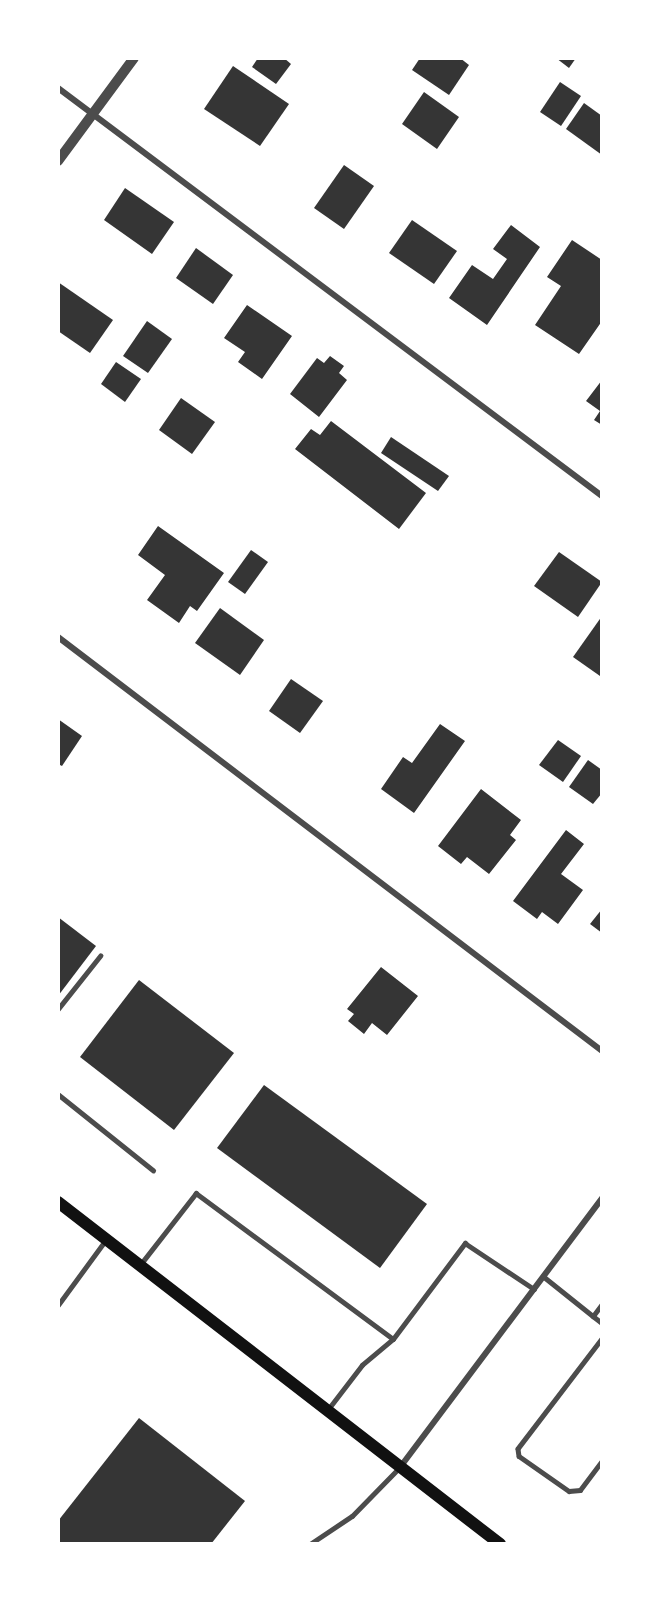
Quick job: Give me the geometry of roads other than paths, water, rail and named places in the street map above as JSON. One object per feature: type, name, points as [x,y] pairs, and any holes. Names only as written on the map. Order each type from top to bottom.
[{"type":"main road","points":[[58,1202],[500,1544]]},
{"type":"street","points":[[58,161],[134,58]]},
{"type":"street","points":[[58,88],[602,496]]},
{"type":"street","points":[[58,637],[602,1051]]},
{"type":"street","points":[[400,1467],[602,1198]]},
{"type":"lane","points":[[58,1009],[100,956]]},
{"type":"lane","points":[[58,1094],[153,1170]]},
{"type":"lane","points":[[140,1265],[196,1193],[393,1339]]},
{"type":"lane","points":[[58,1305],[107,1239]]},
{"type":"lane","points":[[327,1411],[362,1365],[393,1339],[465,1243],[534,1289]]},
{"type":"lane","points":[[543,1276],[602,1323]]},
{"type":"lane","points":[[593,1316],[602,1304]]},
{"type":"lane","points":[[602,1339],[518,1449],[519,1456],[569,1491],[580,1490],[602,1461]]},
{"type":"lane","points":[[310,1544],[352,1516],[400,1467]]}]
